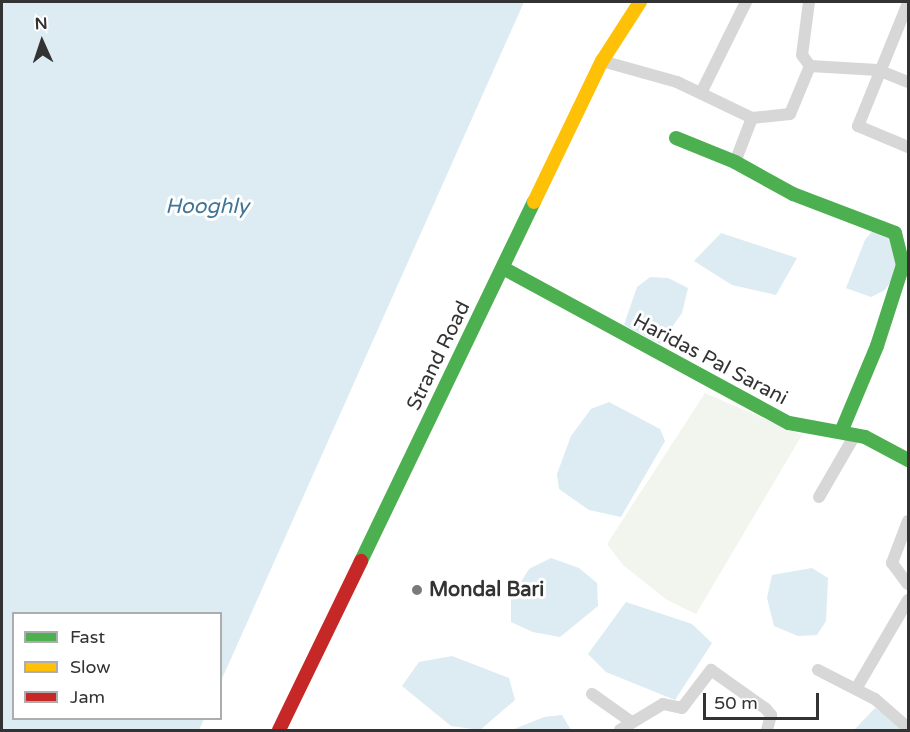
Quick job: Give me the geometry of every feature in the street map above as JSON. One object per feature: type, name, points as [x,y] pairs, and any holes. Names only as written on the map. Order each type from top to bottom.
[{"type":"street","name":"Strand Road","points":[[281,730],[602,61],[640,2]]},
{"type":"street","points":[[701,93],[746,2]]},
{"type":"street","points":[[809,2],[802,55],[810,66]]},
{"type":"street","points":[[909,3],[878,70],[858,126],[909,147]]},
{"type":"street","points":[[602,61],[701,93],[717,105],[752,118],[790,114],[810,66]]},
{"type":"street","points":[[810,66],[878,70],[909,82]]},
{"type":"street","points":[[735,162],[752,118]]},
{"type":"street","points":[[676,138],[735,162],[793,194],[904,238],[903,265],[877,346],[848,433],[819,497]]},
{"type":"street","name":"Haridas Pal Sarani","points":[[503,268],[789,423],[848,433],[909,460]]},
{"type":"street","points":[[909,521],[892,562],[909,584]]},
{"type":"street","points":[[856,689],[909,600]]},
{"type":"street","points":[[620,730],[630,721],[663,704],[682,708],[711,670],[766,709],[771,715],[767,730]]},
{"type":"street","points":[[818,670],[856,689],[909,728]]},
{"type":"street","points":[[592,694],[630,721]]},
{"type":"shaded area","points":[[705,393],[802,435],[696,614],[667,600],[623,565],[607,544]]},
{"type":"water","name":"Hooghly","points":[[2,2],[524,2],[222,679],[222,612],[12,612],[12,720],[204,720],[199,730],[2,730]]},
{"type":"water","points":[[874,229],[890,235],[898,256],[895,275],[885,290],[871,297],[846,288],[865,240]]},
{"type":"water","points":[[721,233],[797,258],[776,295],[732,285],[694,261]]},
{"type":"water","points":[[650,277],[668,278],[688,288],[682,313],[660,344],[624,325],[637,287]]},
{"type":"water","points":[[609,402],[660,429],[665,441],[621,517],[589,510],[559,489],[557,474],[571,436],[591,409]]},
{"type":"water","points":[[551,558],[579,568],[597,583],[598,606],[560,637],[533,632],[511,622],[511,598],[529,569]]},
{"type":"water","points":[[812,568],[828,578],[826,621],[817,635],[798,636],[774,626],[767,598],[772,575]]},
{"type":"water","points":[[626,602],[692,624],[712,643],[675,700],[606,672],[588,654]]},
{"type":"water","points":[[452,656],[509,678],[515,700],[480,730],[451,726],[402,686],[419,662]]},
{"type":"water","points":[[875,708],[895,720],[903,730],[854,730]]},
{"type":"water","points":[[562,715],[571,730],[512,730],[544,717]]},
{"type":"traffic: fast","points":[[676,138],[735,162],[793,194],[895,233],[903,265],[877,346],[841,432]]},
{"type":"traffic: fast","points":[[361,561],[534,202]]},
{"type":"traffic: fast","points":[[503,268],[789,423],[865,437],[908,460]]},
{"type":"traffic: slow","points":[[534,202],[602,61],[640,2]]},
{"type":"traffic: jam","points":[[279,730],[361,561]]},
{"type":"place","name":"Mondal Bari","points":[[417,590]]}]
